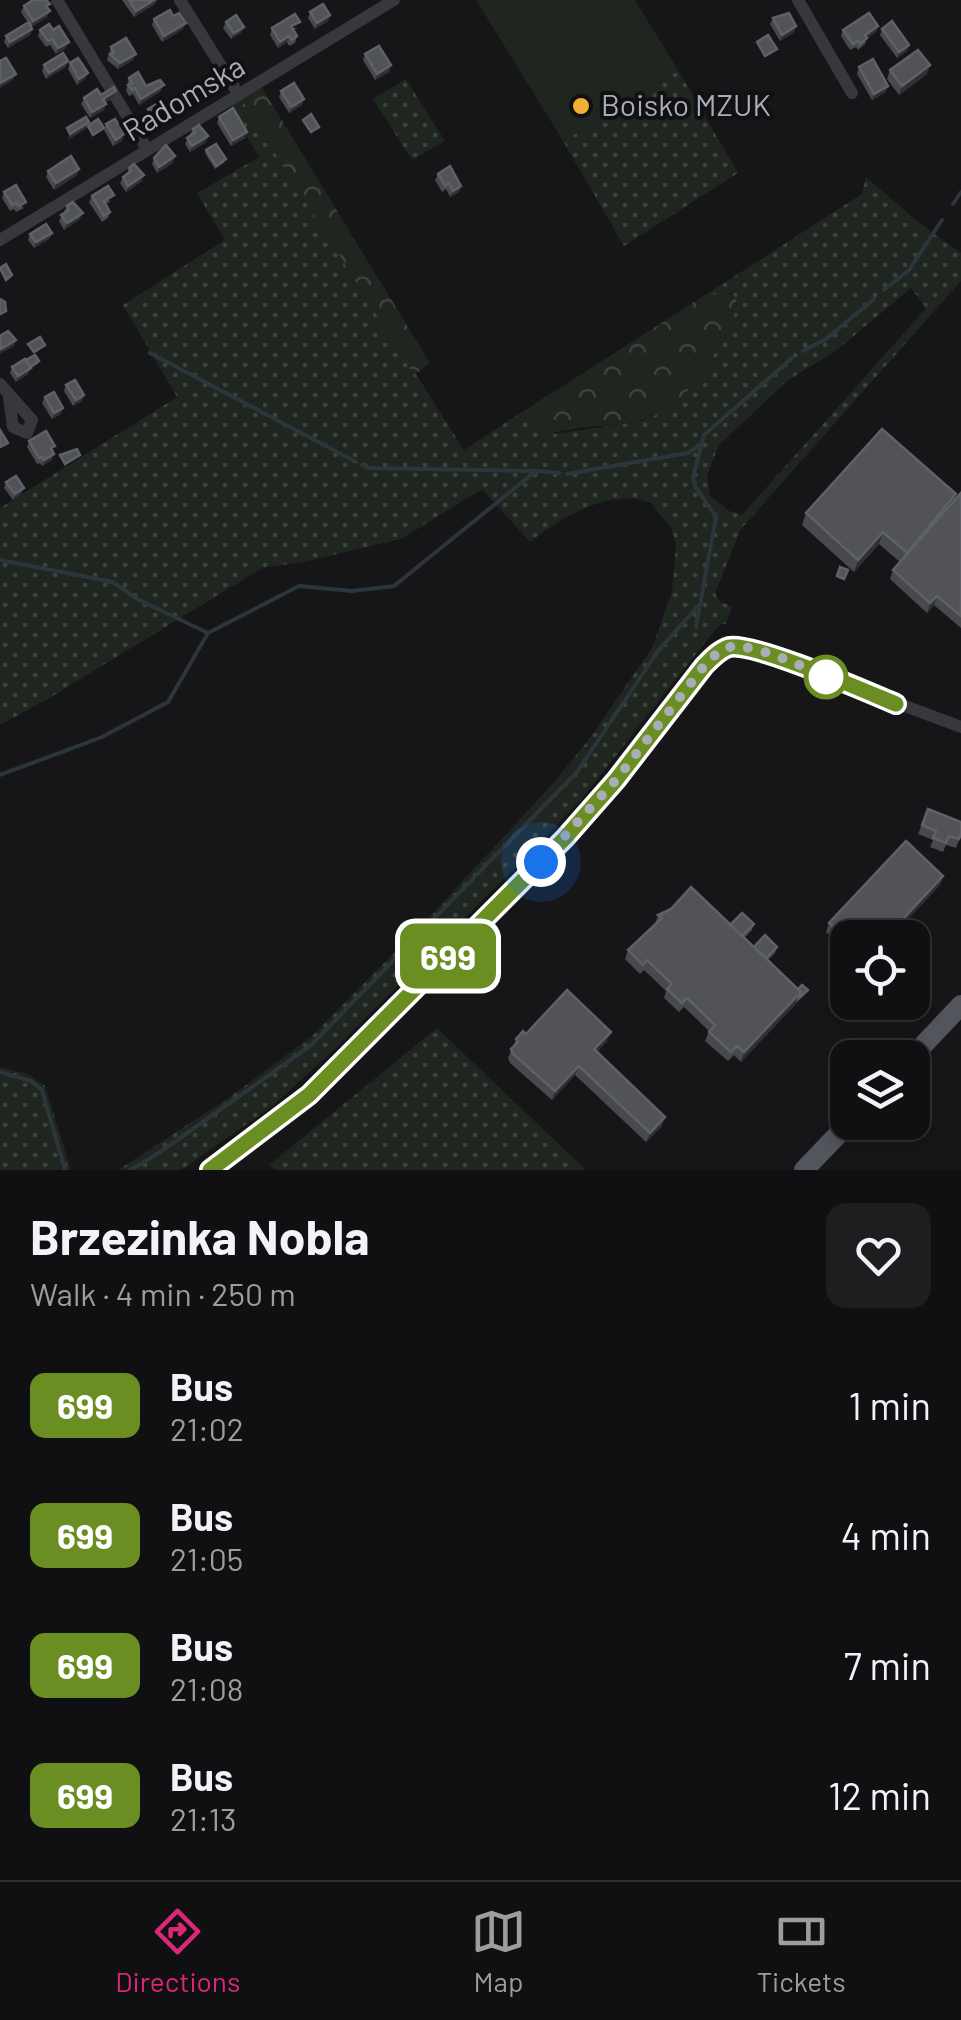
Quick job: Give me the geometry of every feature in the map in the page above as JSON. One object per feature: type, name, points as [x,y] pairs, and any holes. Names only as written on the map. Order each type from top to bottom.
[{"type":"main road","points":[[927,1040],[961,992]]},
{"type":"main road","points":[[928,1040],[961,1005]]},
{"type":"main road","points":[[804,1170],[833,1140]]},
{"type":"street","points":[[57,0],[147,149]]},
{"type":"street","points":[[180,0],[239,95]]},
{"type":"street","name":"Radomska","points":[[0,240],[394,0]]},
{"type":"street","points":[[798,0],[852,93]]},
{"type":"street","points":[[0,384],[10,398]]},
{"type":"street","points":[[210,1170],[309,1095],[565,838],[718,653],[728,648],[754,650],[961,727]]},
{"type":"green space","name":"Boisko MZUK","points":[[476,0],[635,0],[678,70],[563,141]]},
{"type":"green space","points":[[678,70],[738,173],[624,246],[563,141]]},
{"type":"green space","points":[[406,79],[445,141],[412,160],[373,99]]},
{"type":"green space","points":[[259,83],[430,363],[414,375],[239,95]]},
{"type":"green space","points":[[239,95],[464,450],[533,405],[529,417],[555,434],[641,421],[660,413],[737,305],[732,292],[699,299],[862,194],[866,177],[961,253],[961,281],[741,529],[715,593],[720,602],[732,606],[726,624],[721,624],[707,640],[581,800],[335,1049],[270,1108],[181,1170],[118,1170],[230,1097],[312,1036],[435,911],[590,738],[652,648],[672,592],[676,544],[671,528],[651,503],[636,499],[603,502],[571,515],[530,542],[482,489],[401,539],[262,568],[0,725],[0,508],[177,397],[123,305],[225,240],[197,193],[259,157],[226,102]],"holes":[[[911,288],[926,308],[742,515],[729,511],[710,496],[707,476],[719,445],[787,381],[837,350]]]},
{"type":"green space","points":[[725,291],[736,297],[731,323],[701,375],[671,405],[653,416],[625,424],[556,432],[538,431],[532,426],[533,405],[699,299]]},
{"type":"green space","points":[[437,1028],[586,1170],[275,1170],[269,1165]]},
{"type":"green space","points":[[0,1067],[28,1074],[45,1086],[71,1170],[0,1170]]},
{"type":"building","points":[[33,0],[46,0],[50,11],[33,21],[24,6]]},
{"type":"building","points":[[129,0],[154,0],[136,11]]},
{"type":"building","points":[[323,4],[330,15],[317,23],[310,12]]},
{"type":"building","points":[[170,10],[173,16],[179,13],[186,23],[164,36],[154,19]]},
{"type":"building","points":[[789,13],[796,26],[782,35],[773,18]]},
{"type":"building","points":[[869,13],[878,26],[860,44],[853,44],[843,30]]},
{"type":"building","points":[[295,14],[300,22],[291,26],[297,36],[280,42],[272,28]]},
{"type":"building","points":[[236,15],[244,27],[234,33],[226,22]]},
{"type":"building","points":[[892,21],[909,45],[899,52],[882,29]]},
{"type":"building","points":[[29,22],[32,29],[10,42],[6,36]]},
{"type":"building","points":[[49,24],[53,30],[59,26],[69,42],[58,48],[52,39],[48,41],[40,30]]},
{"type":"building","points":[[768,35],[777,49],[765,56],[757,42]]},
{"type":"building","points":[[126,38],[136,54],[120,63],[110,54],[114,52],[111,47]]},
{"type":"building","points":[[379,46],[391,65],[377,74],[365,54]]},
{"type":"building","points":[[918,50],[930,65],[902,86],[890,70]]},
{"type":"building","points":[[63,53],[68,61],[49,73],[44,65]]},
{"type":"building","points":[[6,58],[16,74],[0,83],[0,61]]},
{"type":"building","points":[[78,58],[88,73],[79,79],[70,63]]},
{"type":"building","points":[[873,59],[888,86],[874,94],[859,67]]},
{"type":"building","points":[[138,72],[146,86],[160,80],[164,85],[141,99],[135,88],[132,90],[128,85],[132,83],[129,78]]},
{"type":"building","points":[[294,83],[304,99],[291,107],[281,91]]},
{"type":"building","points":[[114,87],[116,91],[103,99],[106,104],[92,112],[84,98],[97,89],[101,95]]},
{"type":"building","points":[[162,101],[170,116],[156,124],[153,119],[149,121],[148,109]]},
{"type":"building","points":[[233,108],[247,132],[233,140],[219,117]]},
{"type":"building","points":[[311,114],[319,127],[311,132],[303,120]]},
{"type":"building","points":[[86,117],[89,122],[70,134],[67,128]]},
{"type":"building","points":[[98,119],[104,128],[93,135],[88,126]]},
{"type":"building","points":[[115,119],[125,127],[124,134],[116,140],[106,124]]},
{"type":"building","points":[[199,125],[208,136],[192,146],[187,138]]},
{"type":"building","points":[[216,144],[226,159],[216,166],[206,150]]},
{"type":"building","points":[[166,145],[175,156],[159,167],[154,158]]},
{"type":"building","points":[[71,156],[79,169],[56,183],[48,171]]},
{"type":"building","points":[[134,164],[144,175],[128,186],[123,177]]},
{"type":"building","points":[[450,166],[461,186],[453,191],[438,174]]},
{"type":"building","points":[[16,185],[26,202],[19,206],[12,205],[4,192]]},
{"type":"building","points":[[108,186],[114,195],[104,201],[110,212],[104,216],[92,196]]},
{"type":"building","points":[[73,202],[83,213],[67,223],[61,215]]},
{"type":"building","points":[[46,224],[52,233],[36,242],[30,234]]},
{"type":"building","points":[[6,264],[12,275],[6,280],[0,268]]},
{"type":"building","points":[[0,299],[5,302],[6,311],[0,314]]},
{"type":"building","points":[[8,331],[16,340],[1,349],[0,336]]},
{"type":"building","points":[[40,337],[45,345],[34,352],[28,344]]},
{"type":"building","points":[[35,355],[39,361],[30,367],[26,360]]},
{"type":"building","points":[[25,359],[31,368],[18,376],[12,367]]},
{"type":"building","points":[[75,380],[84,395],[76,400],[66,385]]},
{"type":"building","points":[[54,392],[63,408],[54,413],[45,397]]},
{"type":"building","points":[[882,429],[956,494],[907,553],[883,532],[858,560],[806,513]]},
{"type":"building","points":[[0,430],[8,443],[0,447]]},
{"type":"building","points":[[46,431],[55,446],[51,448],[54,454],[44,460],[29,441]]},
{"type":"building","points":[[77,449],[80,455],[65,464],[60,455]]},
{"type":"building","points":[[16,476],[24,488],[15,494],[6,482]]},
{"type":"building","points":[[961,493],[961,616],[937,596],[930,603],[893,570]]},
{"type":"building","points":[[840,567],[848,570],[844,579],[837,576]]},
{"type":"building","points":[[928,809],[961,822],[959,839],[949,836],[946,843],[933,838],[936,831],[922,825]]},
{"type":"building","points":[[906,841],[943,876],[902,920],[832,920]]},
{"type":"building","points":[[691,887],[801,992],[744,1052],[737,1046],[731,1052],[709,1032],[715,1025],[687,998],[682,1003],[667,989],[672,984],[647,960],[643,965],[628,950],[662,918],[658,915],[671,909]]},
{"type":"building","points":[[742,913],[754,924],[742,936],[730,925]]},
{"type":"building","points":[[765,935],[777,947],[766,958],[754,947]]},
{"type":"building","points":[[567,990],[611,1032],[594,1049],[665,1117],[650,1133],[579,1066],[555,1091],[513,1054],[516,1039],[523,1031],[526,1034]]},
{"type":"waterway","points":[[953,204],[961,192]]},
{"type":"waterway","points":[[884,290],[909,270],[942,220]]},
{"type":"waterway","points":[[803,351],[826,339],[874,299]]},
{"type":"waterway","points":[[150,353],[356,462]]},
{"type":"waterway","points":[[696,627],[716,517],[693,477],[704,435],[792,358]]},
{"type":"waterway","points":[[567,474],[688,453],[701,444]]},
{"type":"waterway","points":[[362,465],[536,471]]},
{"type":"waterway","points":[[0,560],[113,582],[137,599],[208,633],[299,586],[352,591],[394,586],[531,475],[539,471],[559,473]]},
{"type":"waterway","points":[[130,1170],[310,1046],[577,772],[658,651],[699,605]]},
{"type":"waterway","points":[[0,775],[102,737],[168,702],[208,633]]},
{"type":"waterway","points":[[0,1072],[31,1081],[42,1090],[65,1170]]},
{"type":"bus line","name":"699","points":[[210,1170],[309,1095],[565,838],[718,653],[728,648],[754,650],[896,704]]},
{"type":"place","name":"Boisko MZUK","points":[[581,106]]},
{"type":"route","points":[[541,862],[616,780],[718,653],[728,648],[754,650],[840,682],[826,677]]}]
